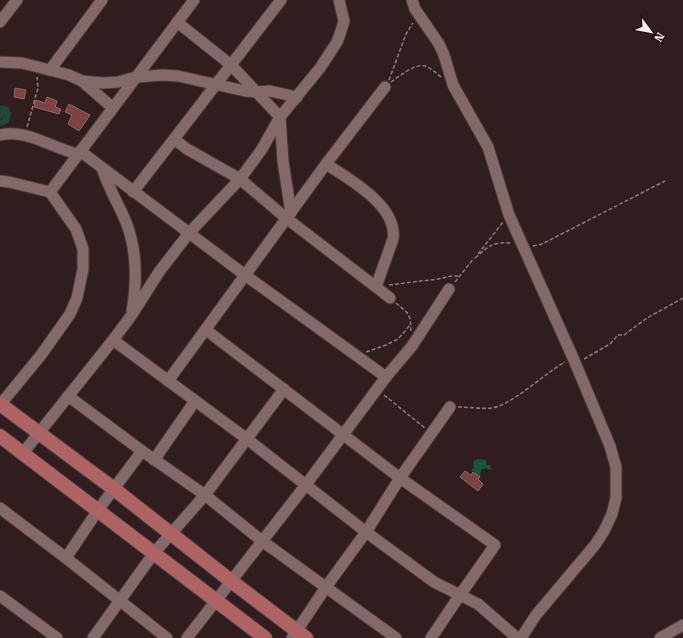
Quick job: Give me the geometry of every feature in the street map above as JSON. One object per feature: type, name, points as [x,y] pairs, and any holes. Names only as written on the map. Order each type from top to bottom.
[{"type":"main road","points":[[0,405],[114,489],[298,636]]},
{"type":"main road","points":[[0,436],[265,638]]},
{"type":"street","points":[[0,22],[17,0]]},
{"type":"street","points":[[50,70],[102,0]]},
{"type":"street","points":[[50,192],[194,0]]},
{"type":"street","points":[[133,192],[281,0]]},
{"type":"street","points":[[23,453],[113,340],[131,316],[159,272],[189,233],[240,179],[262,149],[280,117],[320,68],[337,42],[344,21],[339,0]]},
{"type":"street","points":[[412,0],[417,12],[439,44],[453,85],[488,147],[509,215],[523,244],[610,446],[616,467],[617,482],[612,514],[604,531],[595,545],[536,615],[521,638]]},
{"type":"street","points":[[177,22],[231,66],[280,117],[288,216]]},
{"type":"street","points":[[0,62],[22,63],[69,75],[82,81],[113,108]]},
{"type":"street","points":[[82,81],[103,83],[118,82],[136,77],[163,75],[178,76],[256,92],[270,91],[297,96]]},
{"type":"street","points":[[168,381],[326,164],[385,87]]},
{"type":"street","points":[[0,135],[11,132],[25,135],[79,153],[102,168],[245,275],[386,377]]},
{"type":"street","points":[[174,139],[187,149],[240,179],[377,284],[390,298]]},
{"type":"street","points":[[326,164],[354,182],[378,202],[388,217],[394,232],[393,239],[377,284]]},
{"type":"street","points":[[102,168],[108,187],[117,201],[126,224],[132,247],[136,274],[135,293],[131,316]]},
{"type":"street","points":[[0,181],[50,192],[76,229],[83,249],[83,269],[77,298],[70,314],[41,354],[0,405]]},
{"type":"street","points":[[187,638],[305,486],[386,377],[412,346],[449,290]]},
{"type":"street","points":[[206,330],[400,478],[495,545],[431,638]]},
{"type":"street","points":[[113,340],[246,439],[366,532],[434,582],[478,604],[517,638]]},
{"type":"street","points":[[93,638],[154,553],[205,495],[284,389]]},
{"type":"street","points":[[68,396],[154,460],[205,495],[262,541],[396,638]]},
{"type":"street","points":[[154,460],[194,401]]},
{"type":"street","points":[[298,636],[326,587],[366,532],[400,478],[450,407]]},
{"type":"street","points":[[66,558],[98,510],[142,451]]},
{"type":"street","points":[[0,508],[167,638]]},
{"type":"street","points":[[0,596],[57,638]]},
{"type":"street","points":[[660,638],[683,625]]},
{"type":"path","points":[[385,87],[390,79],[396,57],[417,12]]},
{"type":"path","points":[[385,87],[407,70],[420,65],[424,65],[431,69],[453,85]]},
{"type":"path","points":[[25,135],[38,88],[36,73],[37,67]]},
{"type":"path","points":[[475,258],[490,245],[498,243],[523,244],[531,246],[542,244],[665,181]]},
{"type":"path","points":[[449,290],[509,215]]},
{"type":"path","points":[[377,284],[390,285],[460,276]]},
{"type":"path","points":[[390,298],[409,315],[412,346]]},
{"type":"path","points":[[358,357],[366,352],[398,339],[411,324]]},
{"type":"path","points":[[377,389],[431,433]]},
{"type":"green space","points":[[5,105],[6,107],[8,106],[10,112],[12,112],[8,123],[1,126],[0,121],[3,118],[2,117],[0,120],[0,106]]},
{"type":"green space","points":[[478,459],[486,460],[486,465],[490,465],[491,468],[490,470],[486,468],[481,470],[480,477],[471,470],[474,468],[473,462]]},
{"type":"building","points":[[15,88],[26,90],[24,99],[14,97]]},
{"type":"building","points":[[47,97],[57,101],[55,107],[61,109],[59,114],[34,107],[36,100],[45,103]]},
{"type":"building","points":[[69,104],[90,115],[79,131],[68,124],[72,115],[65,112]]},
{"type":"building","points":[[465,471],[471,475],[473,472],[480,477],[478,479],[483,484],[478,491],[460,477]]}]
